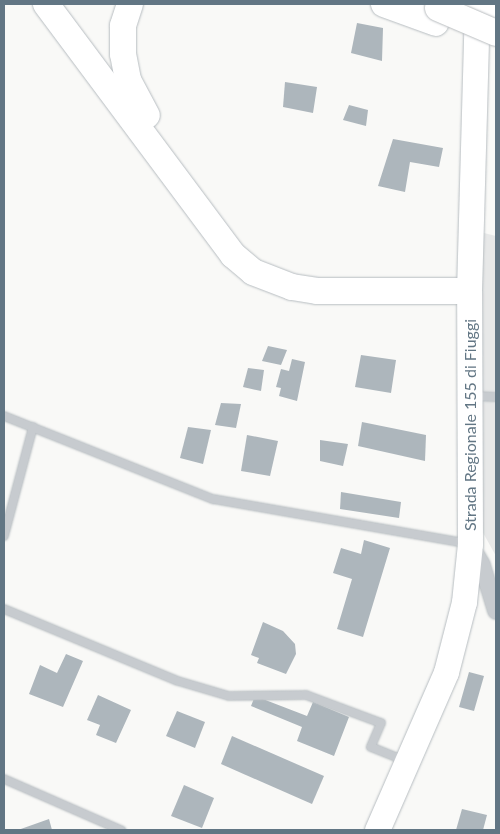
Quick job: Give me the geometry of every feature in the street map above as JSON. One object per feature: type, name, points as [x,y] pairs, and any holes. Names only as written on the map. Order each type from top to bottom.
[{"type":"highway","points":[[46,4],[113,91],[233,255],[253,272],[292,288],[469,292]]},
{"type":"highway","points":[[63,4],[113,91]]},
{"type":"highway","points":[[130,4],[123,26],[128,80],[199,207]]},
{"type":"highway","points":[[384,4],[434,12],[496,33]]},
{"type":"highway","points":[[489,4],[496,5]]},
{"type":"main road","name":"Strada Regionale 155 di Fiuggi","points":[[377,830],[446,672],[464,602],[470,544],[472,396],[469,292],[477,4]]},
{"type":"street","points":[[470,544],[482,565],[496,611]]},
{"type":"lane","points":[[472,396],[496,397]]},
{"type":"lane","points":[[4,416],[213,500],[339,518],[470,544]]},
{"type":"lane","points":[[4,536],[33,427]]},
{"type":"lane","points":[[4,609],[178,681],[229,696],[306,695],[331,704],[381,723],[371,747],[407,761]]},
{"type":"lane","points":[[4,779],[121,830]]},
{"type":"shaded area","points":[[480,232],[496,236],[496,556],[482,531]]},
{"type":"building","points":[[357,23],[383,28],[382,61],[351,53]]},
{"type":"building","points":[[285,82],[317,87],[313,113],[283,107]]},
{"type":"building","points":[[349,105],[368,110],[366,126],[343,120]]},
{"type":"building","points":[[393,139],[443,148],[439,167],[410,162],[405,192],[378,186]]},
{"type":"building","points":[[268,346],[287,350],[281,365],[262,361]]},
{"type":"building","points":[[361,355],[396,360],[391,393],[355,387]]},
{"type":"building","points":[[292,359],[305,362],[297,401],[279,396],[281,388],[276,387],[281,369],[289,371]]},
{"type":"building","points":[[248,368],[264,370],[261,391],[243,387]]},
{"type":"building","points":[[221,403],[241,404],[236,428],[215,425]]},
{"type":"building","points":[[362,422],[426,435],[425,461],[358,446]]},
{"type":"building","points":[[188,427],[211,430],[203,464],[180,458]]},
{"type":"building","points":[[247,435],[278,441],[270,476],[241,471]]},
{"type":"building","points":[[320,440],[348,444],[343,466],[320,461]]},
{"type":"building","points":[[341,492],[401,502],[399,518],[340,509]]},
{"type":"building","points":[[364,540],[390,548],[363,637],[337,629],[352,579],[333,573],[341,548],[361,554]]},
{"type":"building","points":[[263,622],[283,631],[295,644],[296,654],[286,674],[257,663],[259,658],[251,655]]},
{"type":"building","points":[[66,654],[83,661],[63,707],[29,694],[40,665],[57,673]]},
{"type":"building","points":[[469,672],[484,676],[474,711],[459,707]]},
{"type":"building","points":[[98,695],[131,710],[116,743],[96,735],[100,725],[87,720]]},
{"type":"building","points":[[255,696],[307,716],[313,702],[349,717],[334,756],[297,741],[302,727],[251,706]]},
{"type":"building","points":[[177,711],[205,722],[195,748],[166,736]]},
{"type":"building","points":[[232,736],[324,776],[312,804],[221,764]]},
{"type":"building","points":[[184,785],[214,798],[202,828],[171,816]]},
{"type":"building","points":[[462,809],[487,815],[483,830],[456,830]]},
{"type":"building","points":[[49,819],[52,830],[18,830]]}]
